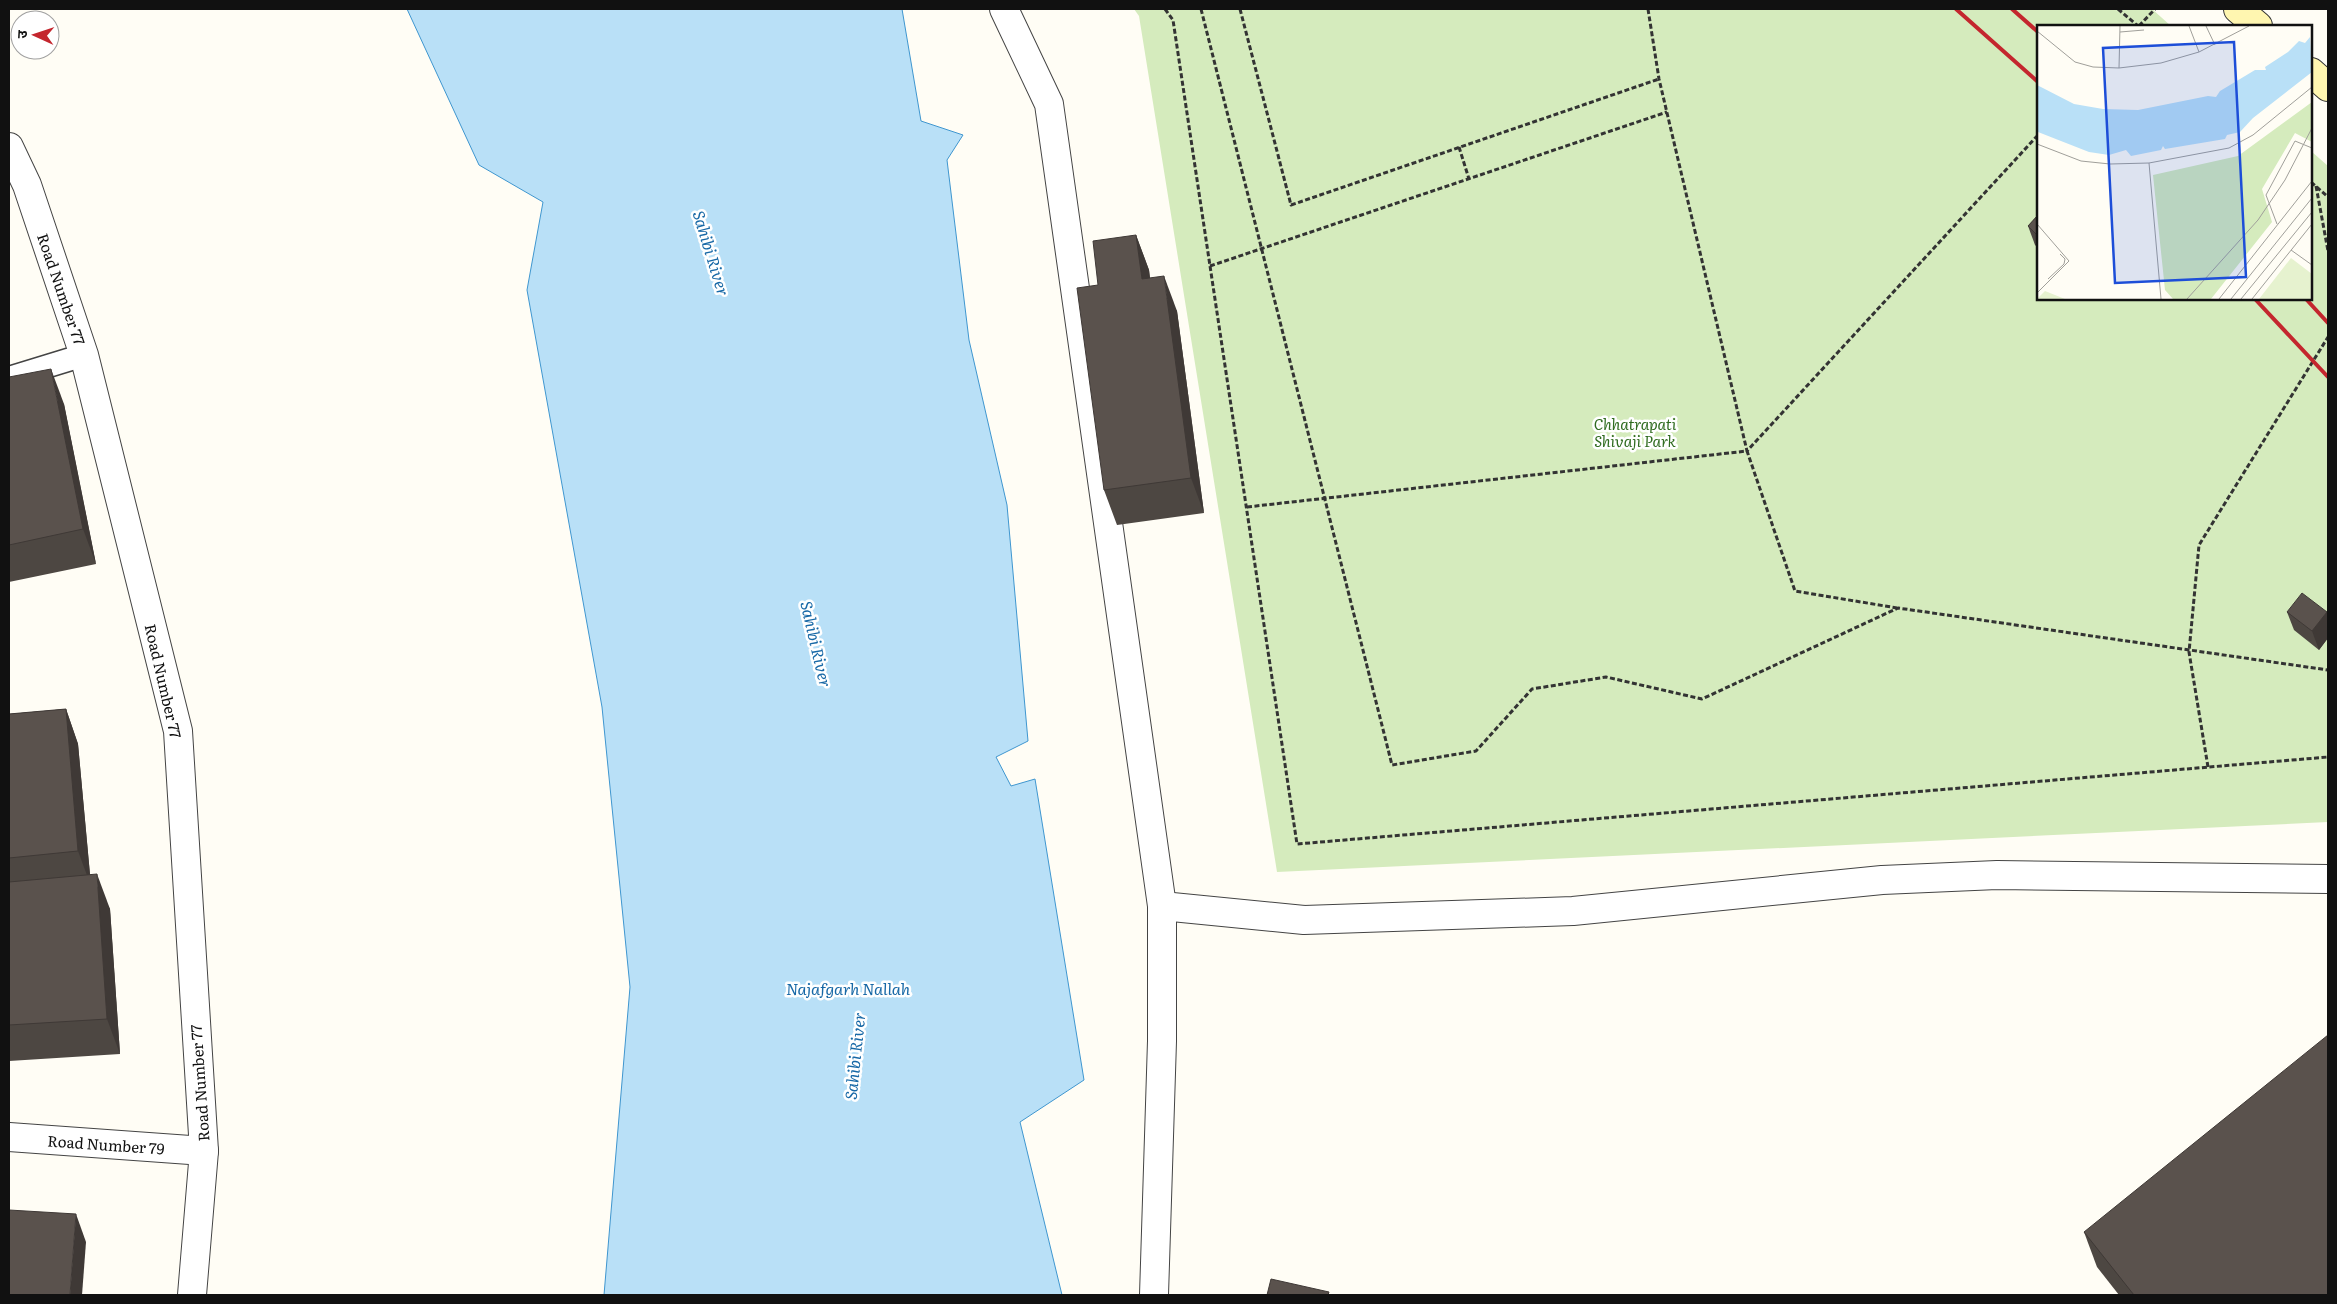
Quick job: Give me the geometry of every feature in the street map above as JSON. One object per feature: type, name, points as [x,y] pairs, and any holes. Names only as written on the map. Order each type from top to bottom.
[{"type":"main road","points":[[2238,9],[2257,25]]},
{"type":"main road","points":[[2312,73],[2328,87]]},
{"type":"street","points":[[1004,9],[1050,104],[1162,906],[1161,1060],[1154,1295]]},
{"type":"street","name":"Road Number 77","points":[[9,147],[18,188],[84,355],[178,731],[204,1151],[192,1295]]},
{"type":"street","points":[[1162,906],[1304,920],[1573,911],[1882,880],[1988,876],[2328,879]]},
{"type":"street","name":"Road Number 79","points":[[9,1137],[204,1151]]},
{"type":"lane","points":[[9,378],[84,355]]},
{"type":"path","points":[[1165,9],[1173,20],[1297,844],[2328,757]]},
{"type":"path","points":[[1201,9],[1392,765],[1476,750],[1532,689],[1606,676],[1702,699],[1898,608]]},
{"type":"path","points":[[1240,9],[1291,205],[1659,79]]},
{"type":"path","points":[[1648,9],[1659,79],[1746,451],[1795,591],[2189,652],[2328,670]]},
{"type":"path","points":[[2118,9],[2137,25]]},
{"type":"path","points":[[2139,25],[2155,9]]},
{"type":"path","points":[[1210,266],[1667,112]]},
{"type":"path","points":[[1246,508],[1746,451],[2037,136]]},
{"type":"path","points":[[1459,147],[1469,179]]},
{"type":"path","points":[[2312,183],[2328,197]]},
{"type":"path","points":[[2316,186],[2328,251]]},
{"type":"path","points":[[2208,768],[2189,652],[2199,545],[2328,337]]},
{"type":"green space","name":"Chhatrapati Shivaji Park","points":[[1134,9],[2152,9],[2170,25],[2037,25],[2037,300],[2312,300],[2312,152],[2328,166],[2328,822],[1277,872],[1139,16]]},
{"type":"water","name":"Najafgarh Nallah","points":[[407,9],[902,9],[921,121],[963,135],[947,160],[969,340],[1007,505],[1028,741],[996,757],[1011,786],[1035,779],[1084,1080],[1020,1122],[1062,1295],[604,1295],[630,987],[602,707],[527,290],[543,202],[479,165]]},
{"type":"building","points":[[2037,216],[2037,235],[2028,226]]},
{"type":"building","points":[[1136,235],[1142,279],[1164,276],[1191,478],[1104,490],[1077,288],[1098,285],[1093,241]]},
{"type":"building","points":[[51,369],[83,529],[9,545],[9,377]]},
{"type":"building","points":[[2302,593],[2327,612],[2312,631],[2287,612]]},
{"type":"building","points":[[66,709],[78,851],[9,858],[9,714]]},
{"type":"building","points":[[97,874],[107,1019],[9,1025],[9,882]]},
{"type":"building","points":[[2328,1035],[2328,1295],[2134,1295],[2084,1232]]},
{"type":"building","points":[[9,1210],[76,1214],[70,1295],[9,1295]]},
{"type":"building","points":[[1271,1279],[1329,1292],[1328,1295],[1267,1295]]},
{"type":"railway","points":[[1956,9],[2037,81]]},
{"type":"railway","points":[[2012,9],[2037,31]]},
{"type":"railway","points":[[2256,300],[2328,377]]},
{"type":"railway","points":[[2307,300],[2328,323]]},
{"type":"water label","name":"Sahibi River","points":[[712,253]]},
{"type":"water label","name":"Sahibi River","points":[[817,644]]},
{"type":"water label","name":"Sahibi River","points":[[854,1056]]}]
